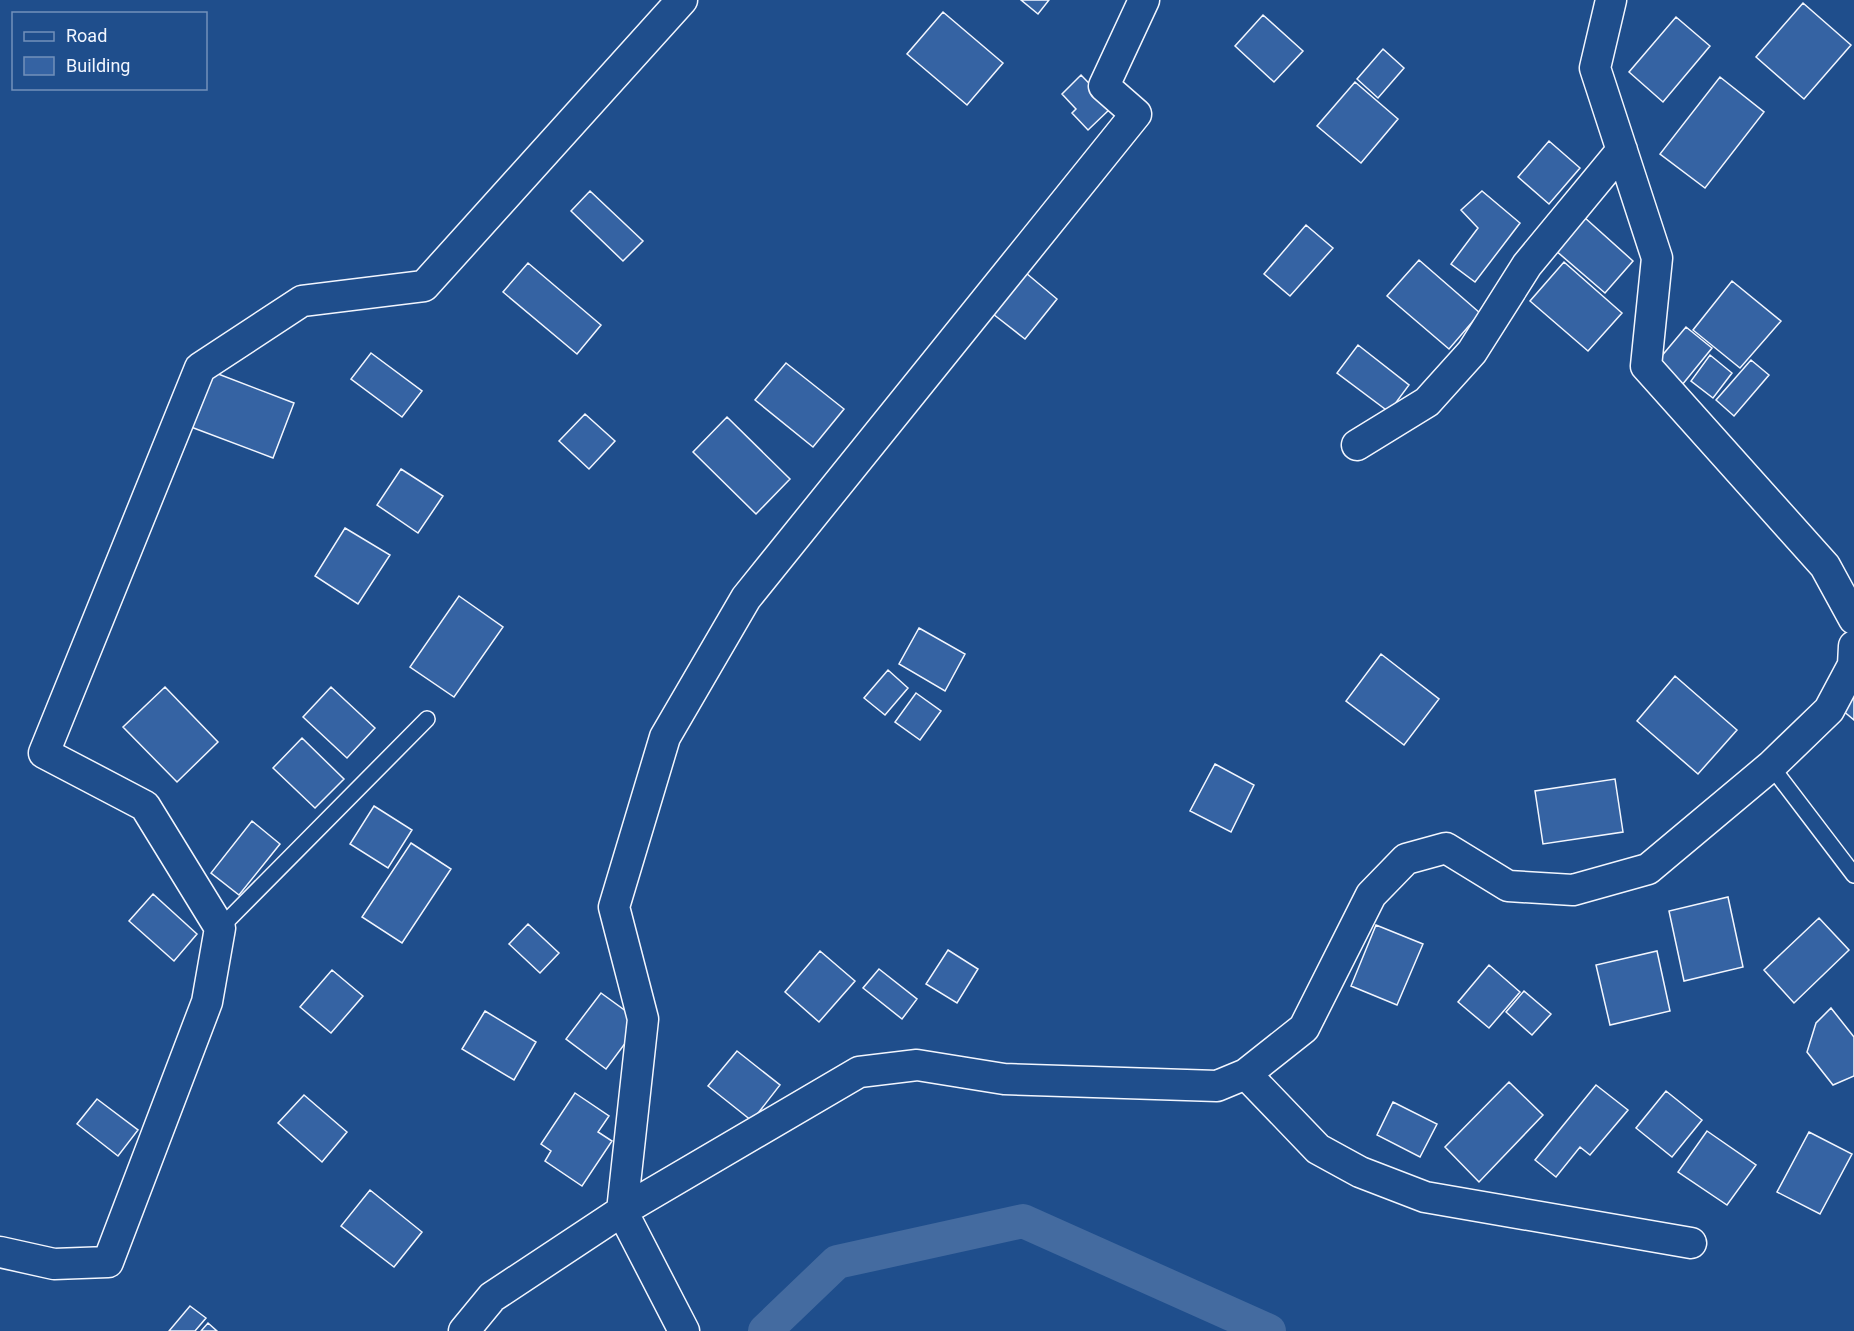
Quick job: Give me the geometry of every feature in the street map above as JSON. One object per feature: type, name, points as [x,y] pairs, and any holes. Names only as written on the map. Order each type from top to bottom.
[{"type":"street","points":[[0,1252],[54,1264],[108,1262],[207,1002],[220,927],[145,806],[44,753],[200,368],[302,301],[424,286],[682,0]]},
{"type":"street","points":[[684,1331],[622,1211],[644,1019],[614,907],[665,737],[746,598],[1136,114],[1104,86],[1144,0]]},
{"type":"street","points":[[1611,0],[1595,68],[1658,258],[1646,366],[1825,566],[1854,619]]},
{"type":"street","points":[[1357,445],[1426,402],[1464,360],[1527,265],[1622,150]]},
{"type":"street","points":[[464,1331],[492,1297],[622,1211],[860,1072],[917,1065],[1004,1079],[1217,1086],[1246,1074],[1304,1028],[1371,895],[1406,859],[1446,848],[1508,886],[1573,890],[1648,869],[1771,766],[1829,710],[1852,665],[1854,646]]},
{"type":"street","points":[[1246,1074],[1318,1149],[1360,1172],[1414,1193],[1691,1243]]},
{"type":"lane","points":[[220,927],[427,719]]},
{"type":"lane","points":[[1771,766],[1854,875]]},
{"type":"building","points":[[1021,0],[1049,0],[1038,14]]},
{"type":"building","points":[[1803,3],[1851,45],[1804,99],[1756,57]]},
{"type":"building","points":[[943,12],[1003,63],[967,105],[907,54]]},
{"type":"building","points":[[1263,15],[1303,51],[1274,82],[1235,46]]},
{"type":"building","points":[[1676,17],[1710,46],[1663,102],[1629,72]]},
{"type":"building","points":[[1383,49],[1404,68],[1378,98],[1357,79]]},
{"type":"building","points":[[1081,75],[1112,107],[1088,130],[1072,113],[1076,109],[1062,94]]},
{"type":"building","points":[[1720,77],[1764,112],[1705,188],[1660,154]]},
{"type":"building","points":[[1355,82],[1398,119],[1361,163],[1317,126]]},
{"type":"building","points":[[1549,141],[1580,168],[1549,204],[1518,177]]},
{"type":"building","points":[[590,191],[643,241],[623,261],[571,211]]},
{"type":"building","points":[[1482,191],[1520,223],[1475,282],[1451,264],[1478,228],[1461,210]]},
{"type":"building","points":[[1584,217],[1633,261],[1605,293],[1555,250]]},
{"type":"building","points":[[1306,225],[1333,248],[1290,296],[1264,274]]},
{"type":"building","points":[[1419,260],[1480,313],[1449,349],[1387,296]]},
{"type":"building","points":[[1564,262],[1622,313],[1588,351],[1530,301]]},
{"type":"building","points":[[528,263],[601,325],[577,354],[503,292]]},
{"type":"building","points":[[1026,273],[1057,299],[1025,339],[993,314]]},
{"type":"building","points":[[1732,281],[1781,321],[1740,368],[1693,330]]},
{"type":"building","points":[[1686,327],[1712,348],[1682,385],[1655,364]]},
{"type":"building","points":[[1358,345],[1409,385],[1389,412],[1337,373]]},
{"type":"building","points":[[371,353],[422,391],[402,417],[351,379]]},
{"type":"building","points":[[1710,355],[1732,373],[1713,398],[1691,381]]},
{"type":"building","points":[[1751,360],[1769,375],[1734,416],[1716,400]]},
{"type":"building","points":[[786,363],[844,409],[813,447],[755,400]]},
{"type":"building","points":[[213,372],[294,403],[273,458],[191,427]]},
{"type":"building","points":[[585,414],[615,441],[589,469],[559,441]]},
{"type":"building","points":[[727,417],[790,479],[756,514],[693,452]]},
{"type":"building","points":[[401,469],[443,496],[418,533],[377,505]]},
{"type":"building","points":[[345,528],[390,555],[358,604],[315,576]]},
{"type":"building","points":[[459,596],[503,627],[454,697],[410,667]]},
{"type":"building","points":[[919,628],[965,654],[945,691],[899,664]]},
{"type":"building","points":[[1381,654],[1439,699],[1404,745],[1346,701]]},
{"type":"building","points":[[888,670],[908,688],[885,715],[864,698]]},
{"type":"building","points":[[1675,676],[1737,730],[1698,774],[1637,721]]},
{"type":"building","points":[[165,687],[218,742],[177,782],[123,727]]},
{"type":"building","points":[[331,687],[375,728],[347,758],[303,717]]},
{"type":"building","points":[[916,693],[941,711],[920,740],[895,722]]},
{"type":"building","points":[[1854,696],[1854,720],[1842,710]]},
{"type":"building","points":[[302,738],[344,779],[315,808],[273,768]]},
{"type":"building","points":[[1215,764],[1254,785],[1231,832],[1190,811]]},
{"type":"building","points":[[1615,779],[1623,832],[1543,844],[1535,791]]},
{"type":"building","points":[[374,806],[412,830],[388,868],[350,844]]},
{"type":"building","points":[[252,821],[280,844],[239,895],[211,873]]},
{"type":"building","points":[[411,843],[451,869],[402,943],[362,917]]},
{"type":"building","points":[[153,894],[197,934],[174,961],[129,921]]},
{"type":"building","points":[[1728,897],[1743,967],[1684,981],[1669,911]]},
{"type":"building","points":[[1819,918],[1849,950],[1794,1003],[1764,970]]},
{"type":"building","points":[[528,924],[559,953],[540,973],[509,944]]},
{"type":"building","points":[[1376,925],[1423,944],[1397,1005],[1351,986]]},
{"type":"building","points":[[948,950],[978,969],[957,1003],[926,984]]},
{"type":"building","points":[[820,951],[855,981],[819,1022],[785,992]]},
{"type":"building","points":[[1657,951],[1670,1011],[1610,1025],[1596,965]]},
{"type":"building","points":[[1489,965],[1520,992],[1489,1028],[1458,1002]]},
{"type":"building","points":[[879,969],[917,999],[902,1019],[863,988]]},
{"type":"building","points":[[332,970],[363,996],[331,1033],[300,1007]]},
{"type":"building","points":[[1524,991],[1551,1014],[1532,1035],[1506,1012]]},
{"type":"building","points":[[601,993],[641,1022],[606,1069],[566,1039]]},
{"type":"building","points":[[1831,1008],[1854,1037],[1854,1076],[1833,1085],[1807,1052],[1816,1023]]},
{"type":"building","points":[[485,1011],[536,1042],[514,1080],[462,1049]]},
{"type":"building","points":[[737,1051],[780,1085],[752,1121],[708,1086]]},
{"type":"building","points":[[1509,1082],[1543,1115],[1479,1182],[1445,1147]]},
{"type":"building","points":[[1596,1085],[1628,1110],[1590,1155],[1580,1147],[1556,1177],[1535,1160]]},
{"type":"building","points":[[1666,1091],[1702,1120],[1672,1157],[1636,1128]]},
{"type":"building","points":[[575,1093],[609,1116],[598,1132],[612,1141],[582,1186],[545,1161],[551,1151],[541,1144]]},
{"type":"building","points":[[304,1095],[347,1132],[322,1162],[278,1123]]},
{"type":"building","points":[[97,1099],[138,1130],[118,1156],[77,1124]]},
{"type":"building","points":[[1393,1102],[1437,1124],[1420,1157],[1377,1135]]},
{"type":"building","points":[[1707,1131],[1756,1165],[1727,1205],[1678,1172]]},
{"type":"building","points":[[1809,1132],[1852,1154],[1820,1214],[1777,1192]]},
{"type":"building","points":[[370,1190],[422,1232],[394,1267],[341,1226]]},
{"type":"building","points":[[190,1306],[206,1318],[195,1331],[169,1331]]},
{"type":"building","points":[[208,1323],[217,1331],[201,1331]]},
{"type":"waterway","points":[[765,1331],[837,1262],[1023,1221],[1269,1331]]}]
